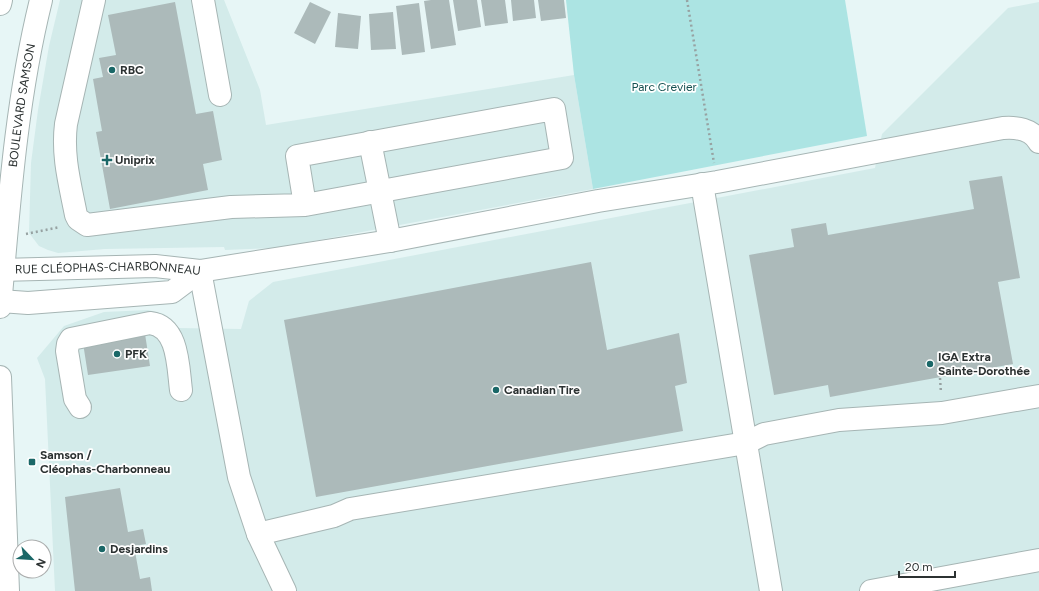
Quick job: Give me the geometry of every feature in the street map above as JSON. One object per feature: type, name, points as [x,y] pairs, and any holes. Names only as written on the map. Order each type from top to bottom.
[{"type":"street","points":[[0,4],[1,0]]},
{"type":"street","name":"BOULEVARD SAMSON","points":[[0,308],[2,270],[18,117],[41,0]]},
{"type":"street","points":[[94,0],[66,124],[64,142],[64,158],[78,219],[87,225],[231,207],[304,205],[562,158],[554,109],[297,156],[304,205]]},
{"type":"street","points":[[203,0],[220,95]]},
{"type":"street","points":[[285,591],[258,534],[239,477],[200,271],[390,241],[598,201],[702,184],[1007,128],[1026,130],[1039,142]]},
{"type":"street","points":[[370,142],[390,241]]},
{"type":"street","points":[[702,184],[771,591]]},
{"type":"street","name":"RUE CLÉOPHAS-CHARBONNEAU","points":[[2,270],[171,266],[200,271]]},
{"type":"street","name":"RUE CLÉOPHAS-CHARBONNEAU","points":[[0,301],[28,303],[172,292],[200,271]]},
{"type":"street","points":[[80,407],[75,399],[67,351],[68,344],[71,339],[150,323],[163,327],[170,333],[182,390]]},
{"type":"street","points":[[0,378],[8,591]]},
{"type":"street","points":[[258,534],[334,516],[350,509],[746,443],[764,434],[840,420],[942,413],[1039,396]]},
{"type":"street","points":[[871,591],[1039,560]]},
{"type":"path","points":[[687,0],[714,166]]},
{"type":"path","points":[[26,234],[61,226]]},
{"type":"path","points":[[940,378],[942,400]]},
{"type":"shaded area","points":[[60,0],[224,0],[260,90],[266,125],[574,75],[593,189],[276,248],[225,250],[224,247],[105,249],[58,253],[48,250],[39,246],[29,233],[31,163],[49,46]]},
{"type":"shaded area","points":[[1039,2],[1039,591],[55,591],[45,379],[37,358],[64,326],[104,312],[148,310],[164,314],[178,328],[241,329],[249,301],[273,282],[875,168],[882,134],[1008,8]]},
{"type":"green space","name":"Parc Crevier","points":[[566,0],[845,0],[867,136],[593,189],[574,75]]},
{"type":"building","points":[[449,0],[456,45],[431,49],[424,1]]},
{"type":"building","points":[[453,0],[477,0],[481,27],[458,31]]},
{"type":"building","points":[[481,0],[505,0],[508,23],[485,26]]},
{"type":"building","points":[[511,0],[534,0],[536,18],[513,21]]},
{"type":"building","points":[[538,0],[564,0],[566,18],[541,21]]},
{"type":"building","points":[[175,2],[196,114],[213,111],[222,160],[203,164],[208,190],[110,209],[96,132],[102,131],[93,79],[103,77],[99,58],[116,55],[108,15]]},
{"type":"building","points":[[310,2],[331,12],[315,44],[294,33]]},
{"type":"building","points":[[419,3],[425,52],[402,55],[396,6]]},
{"type":"building","points":[[393,12],[396,49],[371,50],[369,14]]},
{"type":"building","points":[[338,13],[361,16],[358,49],[335,47]]},
{"type":"building","points":[[1002,176],[1020,278],[998,282],[1013,364],[830,397],[828,385],[774,395],[749,255],[794,247],[791,229],[826,223],[828,235],[974,209],[969,181]]},
{"type":"building","points":[[591,262],[607,350],[679,333],[687,383],[675,386],[683,431],[316,497],[284,320]]},
{"type":"building","name":"PFK","points":[[145,334],[150,366],[88,375],[83,343]]},
{"type":"building","points":[[120,488],[128,532],[143,529],[146,544],[134,546],[140,579],[150,577],[152,591],[75,591],[65,497]]},
{"type":"place","name":"RBC","points":[[112,70]]},
{"type":"place","name":"Uniprix","points":[[107,160]]},
{"type":"place","name":"PFK","points":[[117,354]]},
{"type":"place","name":"IGA Extra Sainte-Dorothée","points":[[930,364]]},
{"type":"place","name":"Canadian Tire","points":[[496,390]]},
{"type":"place","name":"Samson / Cléophas-Charbonneau","points":[[32,462]]},
{"type":"place","name":"Desjardins","points":[[102,549]]}]
